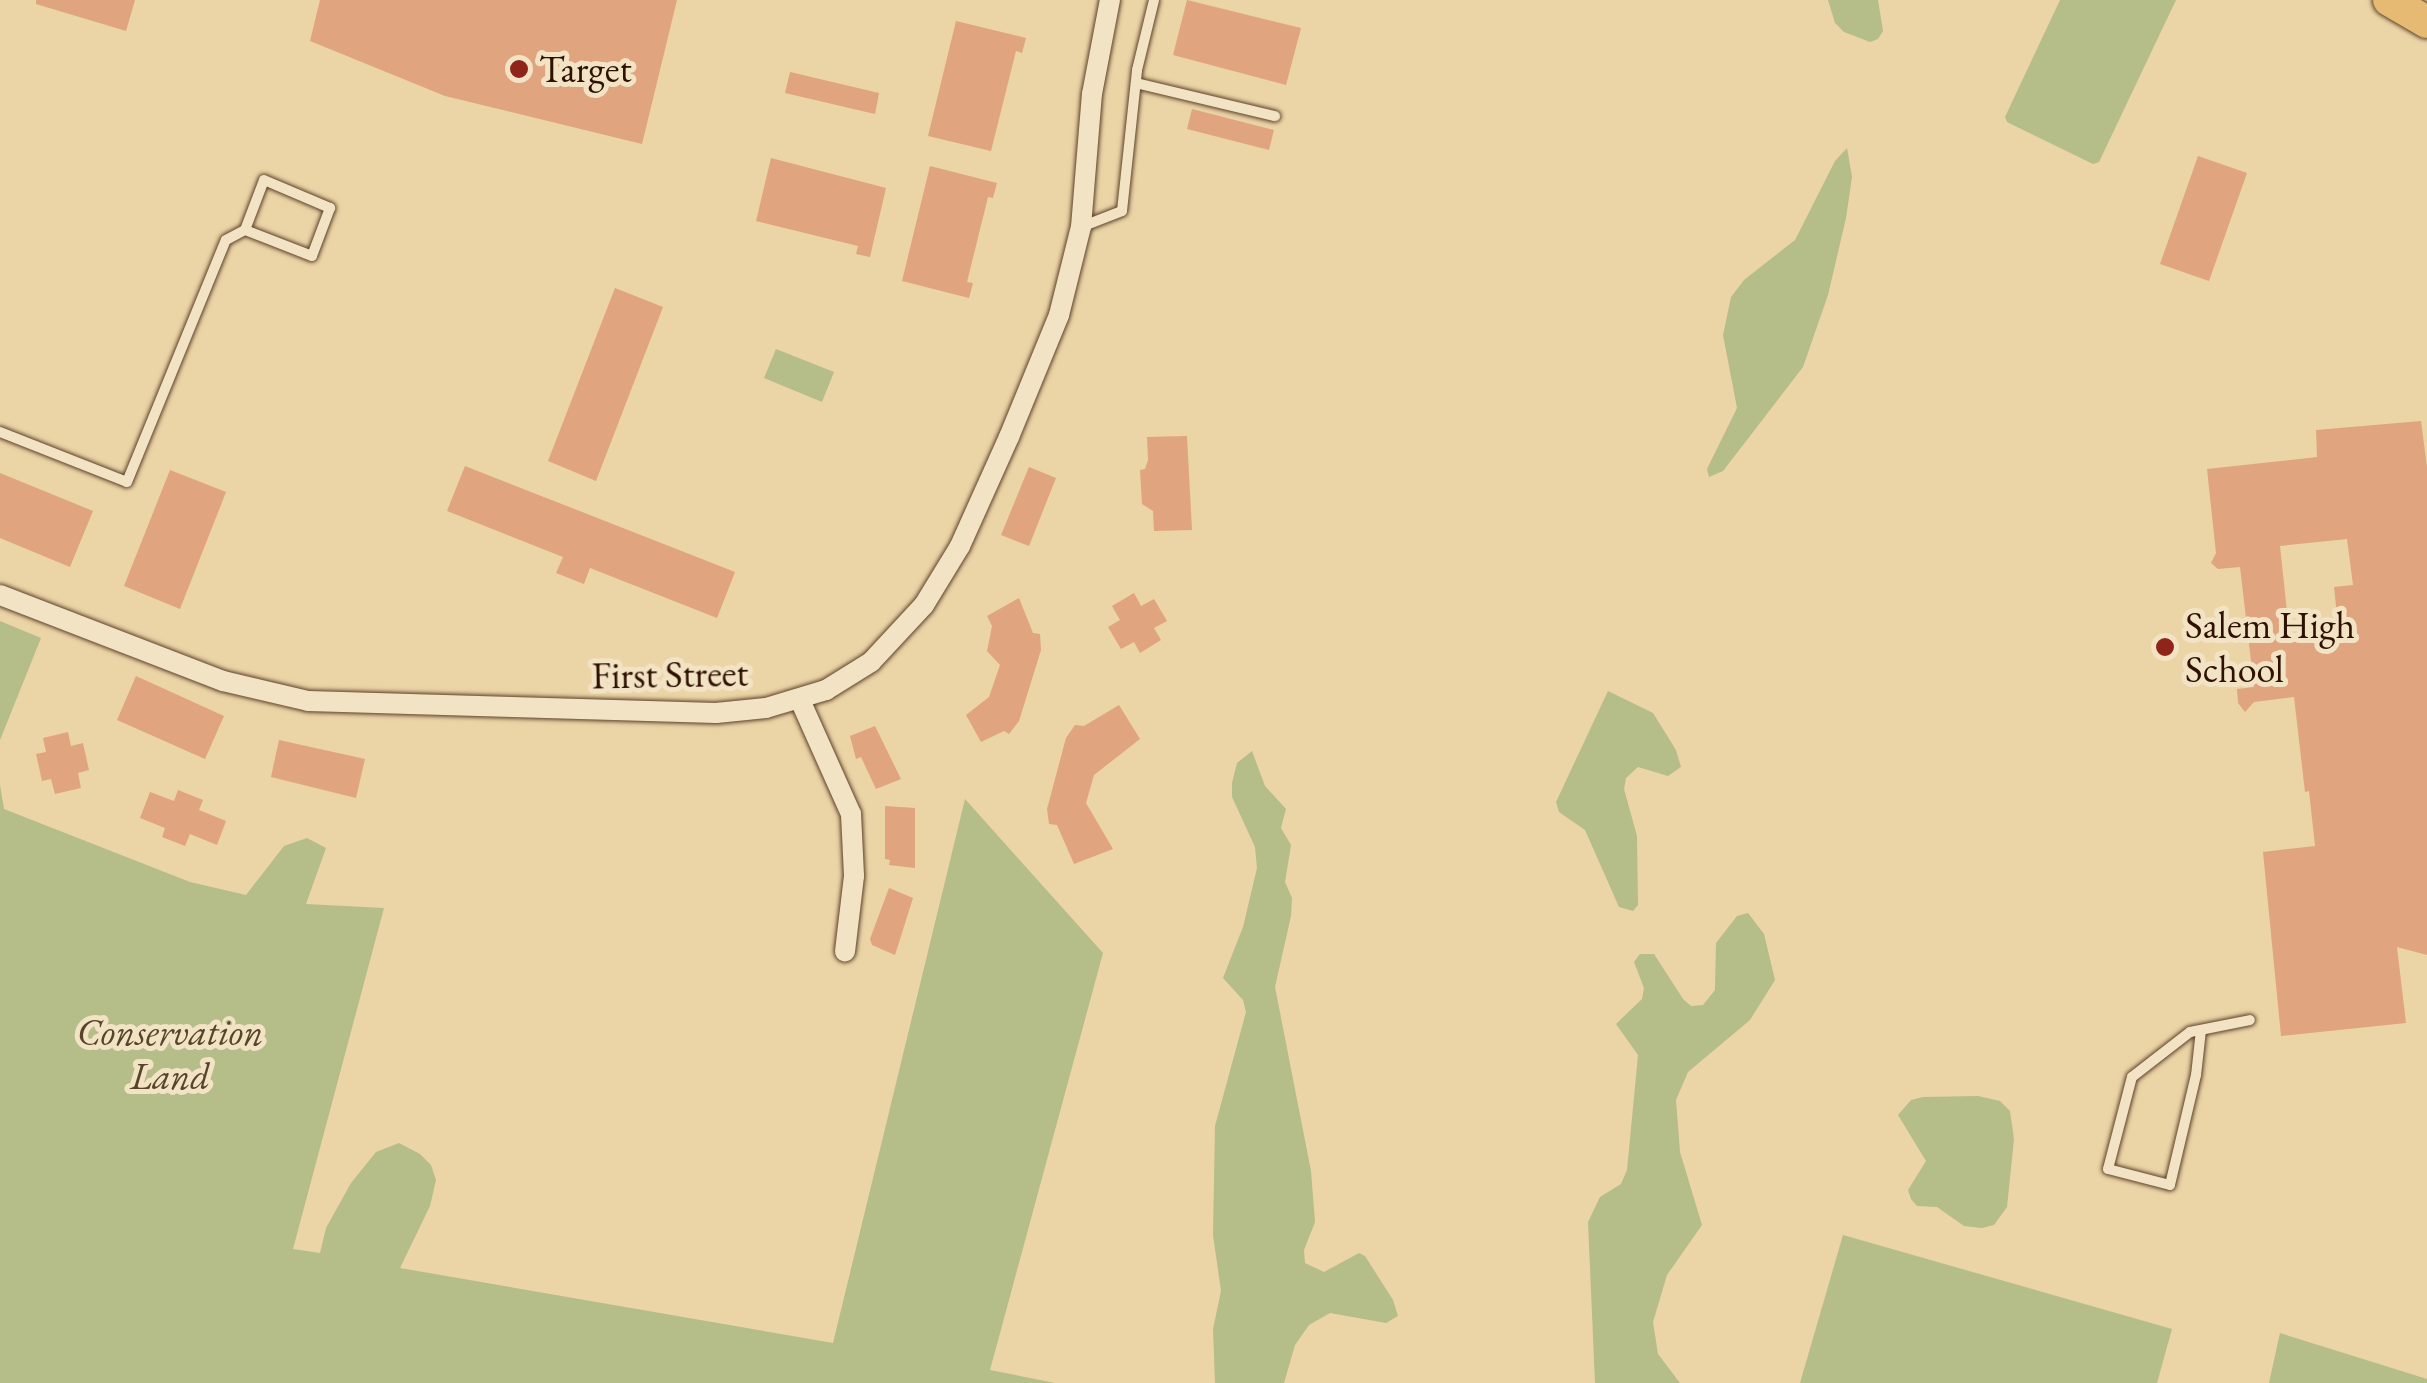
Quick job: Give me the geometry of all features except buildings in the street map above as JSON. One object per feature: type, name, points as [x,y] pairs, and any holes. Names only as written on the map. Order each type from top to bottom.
[{"type":"main road","points":[[2389,0],[2427,22]]},
{"type":"street","name":"First Street","points":[[0,595],[223,681],[308,701],[716,714],[800,700],[848,677],[884,648],[924,605],[960,546],[1060,315],[1081,227],[1092,94],[1110,0]]},
{"type":"street","points":[[800,700],[851,814],[854,876],[845,951]]},
{"type":"lane","points":[[1081,227],[1122,211],[1136,83],[1154,0]]},
{"type":"lane","points":[[1136,83],[1275,116]]},
{"type":"lane","points":[[0,432],[127,482],[226,240],[244,230],[264,180],[330,208],[312,256],[244,230]]},
{"type":"lane","points":[[2201,1030],[2196,1075],[2170,1185],[2108,1170],[2132,1078],[2190,1032],[2250,1020]]},
{"type":"green space","points":[[1828,0],[1878,0],[1883,31],[1878,39],[1870,42],[1844,32],[1835,23]]},
{"type":"green space","points":[[2060,0],[2176,0],[2099,162],[2093,164],[2007,122],[2005,117]]},
{"type":"green space","points":[[1847,148],[1852,177],[1846,218],[1828,295],[1803,367],[1723,471],[1709,477],[1707,469],[1737,408],[1723,335],[1731,297],[1744,280],[1795,240],[1835,161]]},
{"type":"green space","points":[[776,349],[834,372],[822,402],[764,378]]},
{"type":"green space","points":[[0,621],[41,638],[0,740]]},
{"type":"green space","points":[[1608,691],[1653,713],[1676,750],[1681,767],[1668,776],[1638,767],[1626,778],[1624,789],[1637,836],[1638,905],[1633,911],[1619,907],[1585,830],[1559,812],[1556,802]]},
{"type":"green space","points":[[1252,751],[1265,786],[1286,809],[1281,828],[1291,845],[1285,882],[1292,898],[1291,916],[1275,987],[1311,1171],[1315,1222],[1304,1250],[1305,1263],[1324,1272],[1359,1253],[1365,1256],[1393,1300],[1398,1316],[1386,1323],[1330,1313],[1309,1325],[1295,1345],[1284,1383],[1215,1383],[1213,1329],[1221,1291],[1213,1235],[1215,1126],[1246,1012],[1243,1000],[1223,978],[1243,927],[1257,868],[1255,847],[1232,797],[1232,783],[1237,763]]},
{"type":"green space","name":"Conservation Land","points":[[0,785],[4,809],[190,882],[246,895],[284,846],[307,838],[326,848],[306,904],[384,908],[293,1249],[320,1253],[326,1228],[351,1183],[376,1152],[399,1143],[431,1165],[436,1180],[430,1206],[400,1268],[833,1343],[965,799],[1103,953],[990,1370],[1055,1383],[0,1383]]},
{"type":"green space","points":[[1748,913],[1764,934],[1775,980],[1750,1020],[1688,1072],[1676,1100],[1680,1152],[1702,1225],[1667,1275],[1653,1322],[1658,1354],[1680,1383],[1595,1383],[1588,1222],[1600,1197],[1621,1184],[1627,1170],[1638,1055],[1616,1024],[1642,999],[1644,988],[1634,962],[1640,954],[1654,954],[1683,999],[1691,1006],[1703,1005],[1715,990],[1716,943],[1737,916]]},
{"type":"green space","points":[[1978,1096],[2000,1101],[2010,1111],[2014,1139],[2007,1207],[1994,1225],[1982,1228],[1964,1226],[1937,1207],[1917,1206],[1911,1199],[1908,1190],[1926,1161],[1898,1115],[1911,1100],[1923,1097]]},
{"type":"green space","points":[[1843,1235],[2172,1329],[2157,1383],[1800,1383]]},
{"type":"green space","points":[[2280,1333],[2427,1379],[2427,1383],[2269,1383]]},
{"type":"place","name":"Target","points":[[519,69]]},
{"type":"place","name":"Salem High School","points":[[2165,647]]}]
